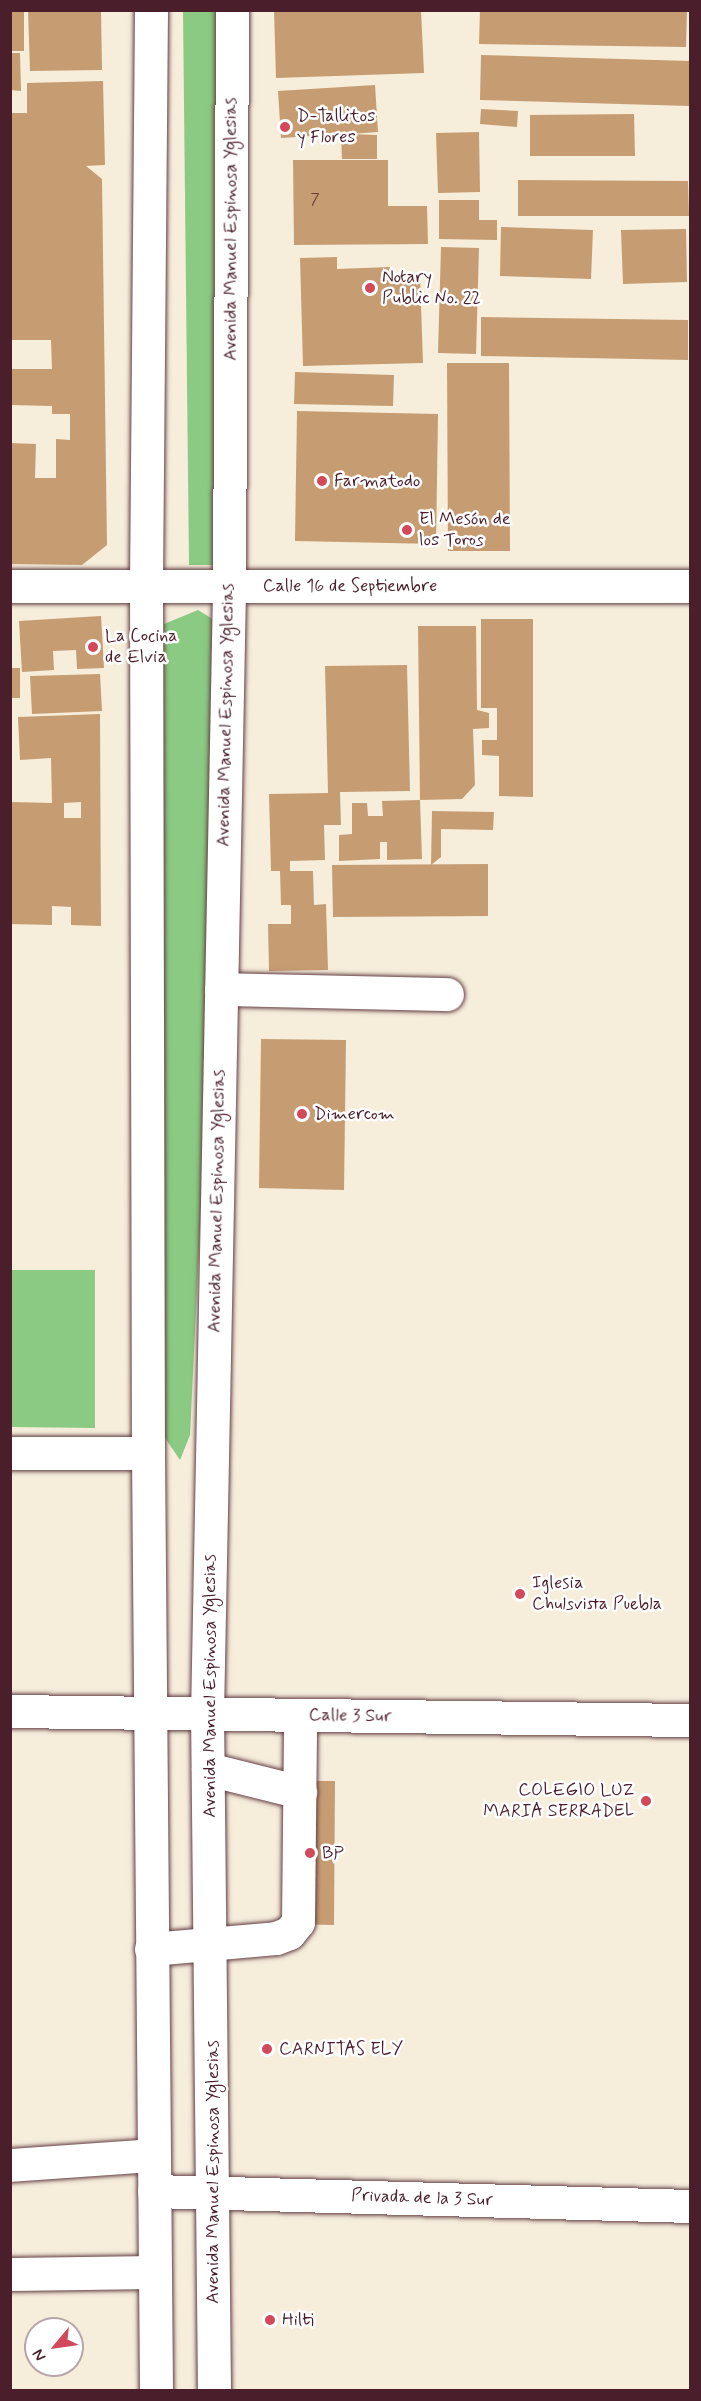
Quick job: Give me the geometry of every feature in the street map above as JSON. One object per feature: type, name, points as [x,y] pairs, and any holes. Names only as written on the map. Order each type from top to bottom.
[{"type":"main road","points":[[151,10],[146,585],[149,1713],[156,2391]]},
{"type":"main road","name":"Avenida Manuel Espinosa Yglesias","points":[[214,2391],[214,2192],[207,1714],[229,587],[232,10]]},
{"type":"main road","name":"Calle 16 de Septiembre","points":[[10,586],[690,586]]},
{"type":"main road","points":[[221,989],[447,994]]},
{"type":"main road","points":[[10,1452],[148,1453]]},
{"type":"main road","name":"Calle 3 Sur","points":[[10,1711],[690,1720]]},
{"type":"main road","points":[[151,1949],[276,1938],[289,1933],[298,1922],[300,1715]]},
{"type":"main road","points":[[208,1768],[300,1792]]},
{"type":"main road","points":[[10,2165],[153,2155]]},
{"type":"main road","name":"Privada de la 3 Sur","points":[[154,2191],[690,2206]]},
{"type":"main road","points":[[10,2274],[155,2272]]},
{"type":"green space","points":[[183,11],[219,11],[227,565],[189,565]]},
{"type":"green space","points":[[198,610],[219,623],[212,978],[190,1435],[180,1460],[165,1438],[162,1305],[164,624]]},
{"type":"green space","points":[[11,1270],[95,1270],[95,1428],[11,1427]]},
{"type":"building","points":[[10,10],[24,10],[24,51],[10,51]]},
{"type":"building","points":[[28,10],[101,10],[102,70],[30,71]]},
{"type":"building","points":[[274,10],[421,10],[424,73],[276,78]]},
{"type":"building","points":[[480,10],[687,10],[686,47],[479,44]]},
{"type":"building","points":[[10,53],[20,53],[21,91],[10,90]]},
{"type":"building","points":[[481,55],[690,61],[689,106],[480,100]]},
{"type":"building","points":[[103,81],[105,165],[86,166],[102,179],[107,545],[82,565],[10,564],[10,443],[36,444],[35,478],[56,478],[56,439],[70,440],[70,414],[52,414],[52,406],[10,405],[10,369],[52,369],[51,340],[10,340],[10,113],[27,113],[27,83]]},
{"type":"building","points":[[375,85],[378,132],[349,134],[377,135],[377,159],[342,159],[341,134],[281,138],[278,91]]},
{"type":"building","points":[[481,109],[518,111],[517,127],[480,124]]},
{"type":"building","points":[[634,114],[635,156],[530,156],[530,115]]},
{"type":"building","points":[[479,132],[480,192],[438,193],[436,133]]},
{"type":"building","points":[[293,160],[388,160],[388,206],[427,206],[428,244],[294,245]]},
{"type":"building","points":[[518,180],[688,181],[689,216],[518,216]]},
{"type":"building","points":[[439,200],[479,200],[479,220],[497,220],[497,240],[439,239]]},
{"type":"building","points":[[501,227],[593,230],[591,279],[500,276]]},
{"type":"building","points":[[686,229],[687,282],[623,284],[621,230]]},
{"type":"building","points":[[441,247],[479,248],[476,354],[438,353]]},
{"type":"building","points":[[337,257],[337,269],[390,267],[390,276],[420,276],[423,363],[303,366],[300,258]]},
{"type":"building","points":[[481,317],[688,320],[688,360],[481,356]]},
{"type":"building","points":[[447,363],[509,363],[510,551],[448,551]]},
{"type":"building","points":[[295,372],[394,375],[393,406],[294,404]]},
{"type":"building","points":[[297,411],[438,414],[436,544],[295,541]]},
{"type":"building","points":[[101,616],[104,668],[77,669],[76,650],[53,651],[54,670],[22,672],[19,621]]},
{"type":"building","points":[[481,619],[533,619],[533,797],[499,796],[499,756],[482,755],[482,740],[497,740],[497,708],[481,708]]},
{"type":"building","points":[[418,626],[476,626],[477,710],[489,713],[489,728],[473,729],[475,785],[462,799],[420,800]]},
{"type":"building","points":[[407,665],[410,791],[340,792],[341,825],[324,825],[325,860],[290,861],[290,871],[313,871],[314,905],[326,904],[328,970],[269,971],[268,924],[291,924],[291,905],[281,905],[280,871],[271,871],[269,794],[328,793],[325,666]]},
{"type":"building","points":[[10,668],[20,668],[20,698],[10,698]]},
{"type":"building","points":[[100,674],[102,711],[32,714],[30,676]]},
{"type":"building","points":[[100,714],[101,926],[71,925],[71,907],[52,906],[52,925],[10,924],[10,802],[52,803],[51,758],[20,760],[18,717]],"holes":[[[81,802],[81,818],[64,818],[64,803]]]},
{"type":"building","points":[[420,800],[422,859],[387,860],[387,842],[380,842],[380,859],[339,861],[339,835],[352,834],[352,803],[367,803],[368,816],[383,816],[382,801]]},
{"type":"building","points":[[432,811],[494,812],[493,830],[441,829],[441,857],[431,865]]},
{"type":"building","points":[[488,864],[488,916],[333,917],[332,865]]},
{"type":"building","name":"Dimercom","points":[[261,1039],[346,1040],[344,1190],[259,1188]]},
{"type":"building","name":"BP","points":[[287,1781],[335,1781],[334,1925],[285,1924]]},
{"type":"place","name":"D-Tallitos y Flores","points":[[285,127]]},
{"type":"place","name":"Notary Public No. 22","points":[[370,288]]},
{"type":"place","name":"Farmatodo","points":[[322,481]]},
{"type":"place","name":"El Mesón de los Toros","points":[[407,530]]},
{"type":"place","name":"La Cocina de Elvia","points":[[93,647]]},
{"type":"place","name":"Dimercom","points":[[302,1114]]},
{"type":"place","name":"Iglesia Chulsvista Puebla","points":[[520,1594]]},
{"type":"place","name":"COLEGIO LUZ MARIA SERRADEL","points":[[646,1801]]},
{"type":"place","name":"BP","points":[[310,1853]]},
{"type":"place","name":"CARNITAS ELY","points":[[267,2049]]},
{"type":"place","name":"Hilti","points":[[270,2320]]}]
